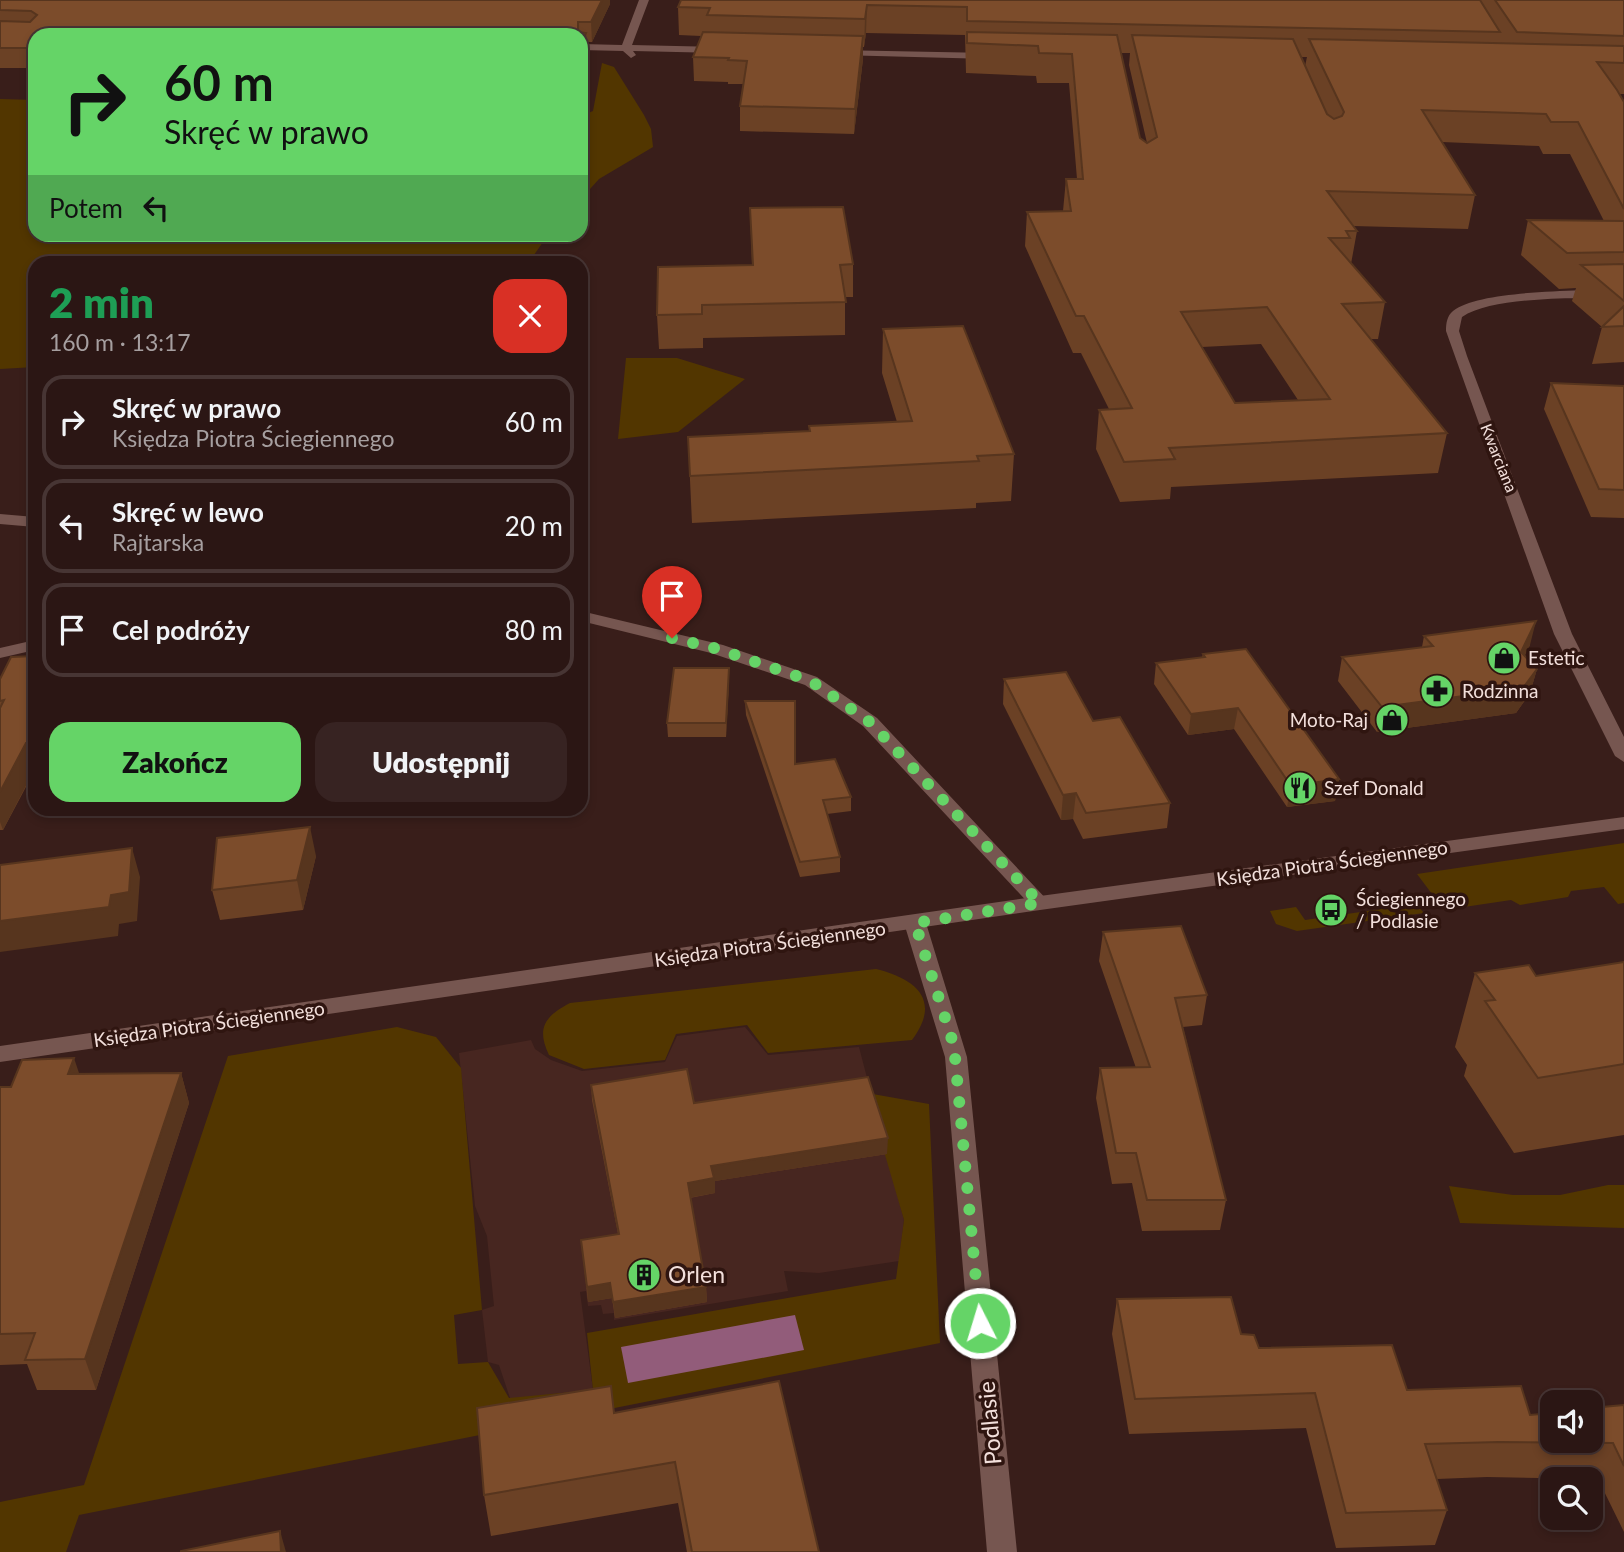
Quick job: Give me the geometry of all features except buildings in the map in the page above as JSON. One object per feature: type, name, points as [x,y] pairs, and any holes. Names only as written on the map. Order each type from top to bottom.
[{"type":"street","points":[[628,51],[644,0]]},
{"type":"street","points":[[588,48],[628,51],[727,50]]},
{"type":"street","points":[[824,52],[1000,56]]},
{"type":"street","name":"Kwarciana","points":[[1624,293],[1487,301],[1464,308],[1453,323],[1453,336],[1518,506],[1563,634],[1624,756]]},
{"type":"street","points":[[0,519],[28,521]]},
{"type":"street","points":[[588,618],[718,649],[811,681],[870,722],[1040,903]]},
{"type":"street","points":[[0,653],[28,647]]},
{"type":"street","name":"Księdza Piotra Ściegiennego","points":[[0,1054],[1040,903],[1624,822]]},
{"type":"street","name":"Podlasie","points":[[915,923],[956,1057],[1002,1552]]},
{"type":"shaded area","points":[[602,63],[614,67],[644,115],[651,129],[653,147],[599,179],[588,191],[588,113],[593,111]]},
{"type":"shaded area","points":[[0,99],[28,100],[28,242],[543,242],[533,256],[28,256],[28,367],[0,369]]},
{"type":"shaded area","points":[[626,358],[677,358],[745,379],[678,432],[618,439]]},
{"type":"shaded area","points":[[1624,843],[1624,903],[1618,904],[1604,887],[1571,891],[1568,897],[1520,905],[1511,900],[1444,910],[1417,874]]},
{"type":"shaded area","points":[[1416,904],[1424,913],[1297,931],[1276,924],[1270,911],[1296,907],[1305,920]]},
{"type":"shaded area","points":[[876,969],[903,979],[920,993],[925,1013],[912,1040],[768,1053],[747,1025],[676,1034],[665,1060],[584,1069],[549,1055],[543,1037],[543,1030],[549,1018],[570,1003]]},
{"type":"shaded area","points":[[397,1027],[436,1037],[461,1068],[482,1310],[454,1315],[458,1364],[488,1362],[509,1398],[593,1390],[587,1333],[896,1279],[904,1220],[867,1093],[929,1104],[940,1343],[79,1515],[66,1552],[0,1552],[0,1502],[84,1485],[228,1056]]},
{"type":"shaded area","name":"Orlen","points":[[745,1027],[768,1055],[859,1047],[904,1220],[899,1261],[819,1273],[784,1271],[788,1291],[614,1320],[614,1313],[603,1314],[601,1305],[588,1306],[586,1291],[580,1292],[593,1390],[512,1404],[499,1365],[488,1362],[482,1310],[494,1306],[487,1236],[475,1206],[459,1053],[531,1040],[535,1049],[551,1060],[582,1071],[665,1062],[677,1036]]},
{"type":"shaded area","points":[[1608,1185],[1624,1185],[1624,1228],[1460,1223],[1449,1186],[1513,1195],[1560,1195]]},
{"type":"shaded area","points":[[795,1315],[804,1350],[628,1383],[621,1347]]},
{"type":"place","name":"Estetic","points":[[1504,658]]},
{"type":"place","name":"Rodzinna","points":[[1437,691]]},
{"type":"place","name":"Moto-Raj","points":[[1392,720]]},
{"type":"place","name":"Szef Donald","points":[[1300,788]]},
{"type":"place","name":"Ściegiennego / Podlasie","points":[[1331,910]]},
{"type":"place","name":"Orlen","points":[[644,1275]]},
{"type":"route","points":[[672,638],[718,649],[811,681],[870,722],[1040,903],[915,923],[956,1057],[980,1323]]}]
